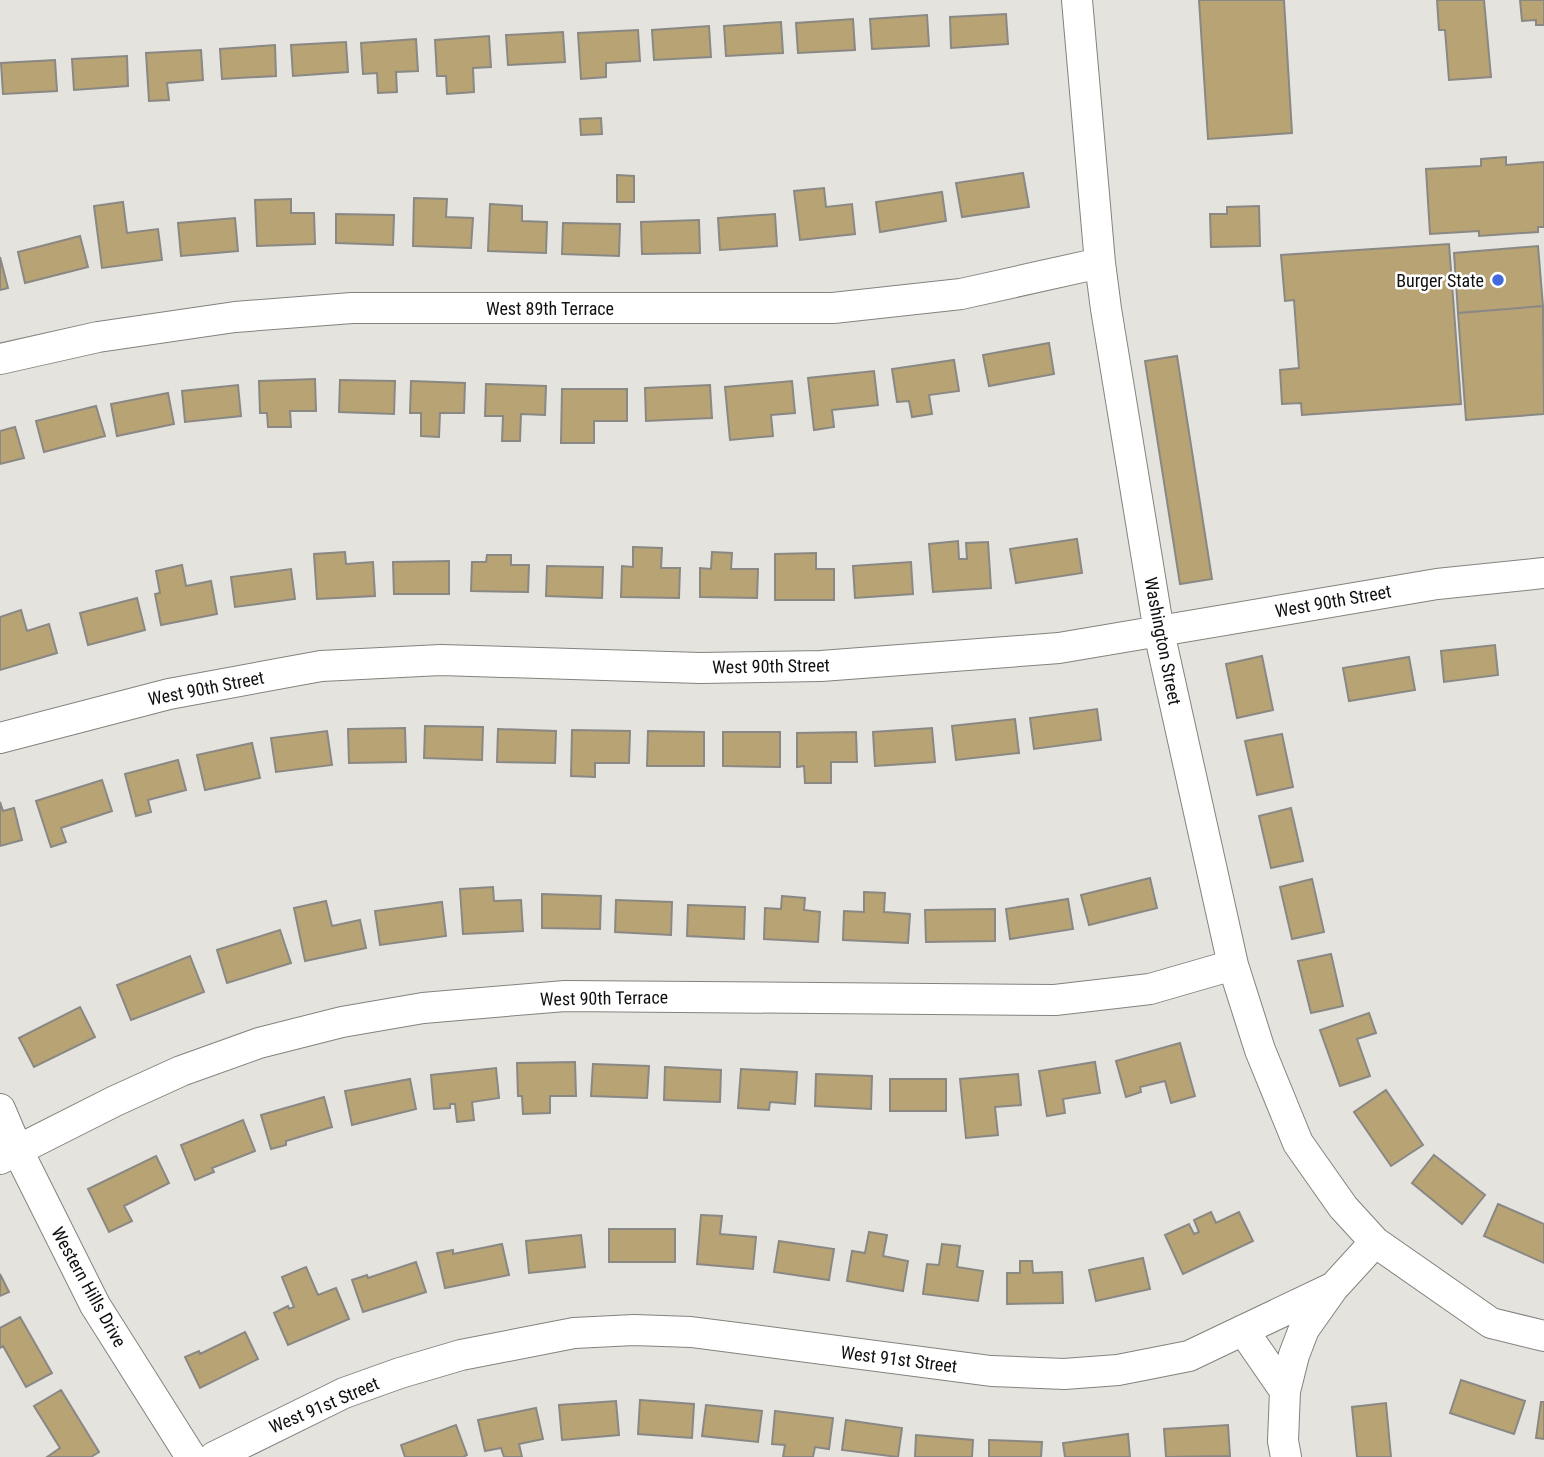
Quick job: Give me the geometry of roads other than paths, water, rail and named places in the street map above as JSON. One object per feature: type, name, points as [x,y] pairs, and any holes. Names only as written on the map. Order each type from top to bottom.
[{"type":"street","name":"Washington Street","points":[[1077,0],[1100,263],[1159,632],[1233,965],[1260,1050],[1298,1143],[1343,1207],[1375,1242]]},
{"type":"street","name":"West 89th Terrace","points":[[0,359],[98,337],[235,317],[352,308],[833,308],[961,294],[1100,263]]},
{"type":"street","name":"West 90th Street","points":[[0,738],[169,694],[321,666],[441,660],[700,668],[821,666],[1059,648],[1437,584],[1544,573]]},
{"type":"street","name":"West 90th Terrace","points":[[8,1154],[181,1071],[259,1042],[342,1021],[422,1007],[565,996],[1055,1000],[1150,989],[1233,965]]},
{"type":"street","name":"Western Hills Drive","points":[[0,1109],[8,1154],[95,1305],[191,1457]]},
{"type":"street","name":"West 91st Street","points":[[214,1457],[344,1393],[400,1373],[461,1355],[574,1333],[691,1332],[991,1371],[1064,1374],[1118,1370],[1189,1356],[1334,1287],[1375,1242]]},
{"type":"street","points":[[1375,1242],[1491,1323],[1544,1336]]},
{"type":"street","points":[[1286,1457],[1283,1441],[1284,1391],[1294,1355],[1304,1329],[1334,1287]]},
{"type":"street","points":[[1243,1330],[1284,1391]]},
{"type":"place","name":"Burger State","points":[[1498,280]]}]
